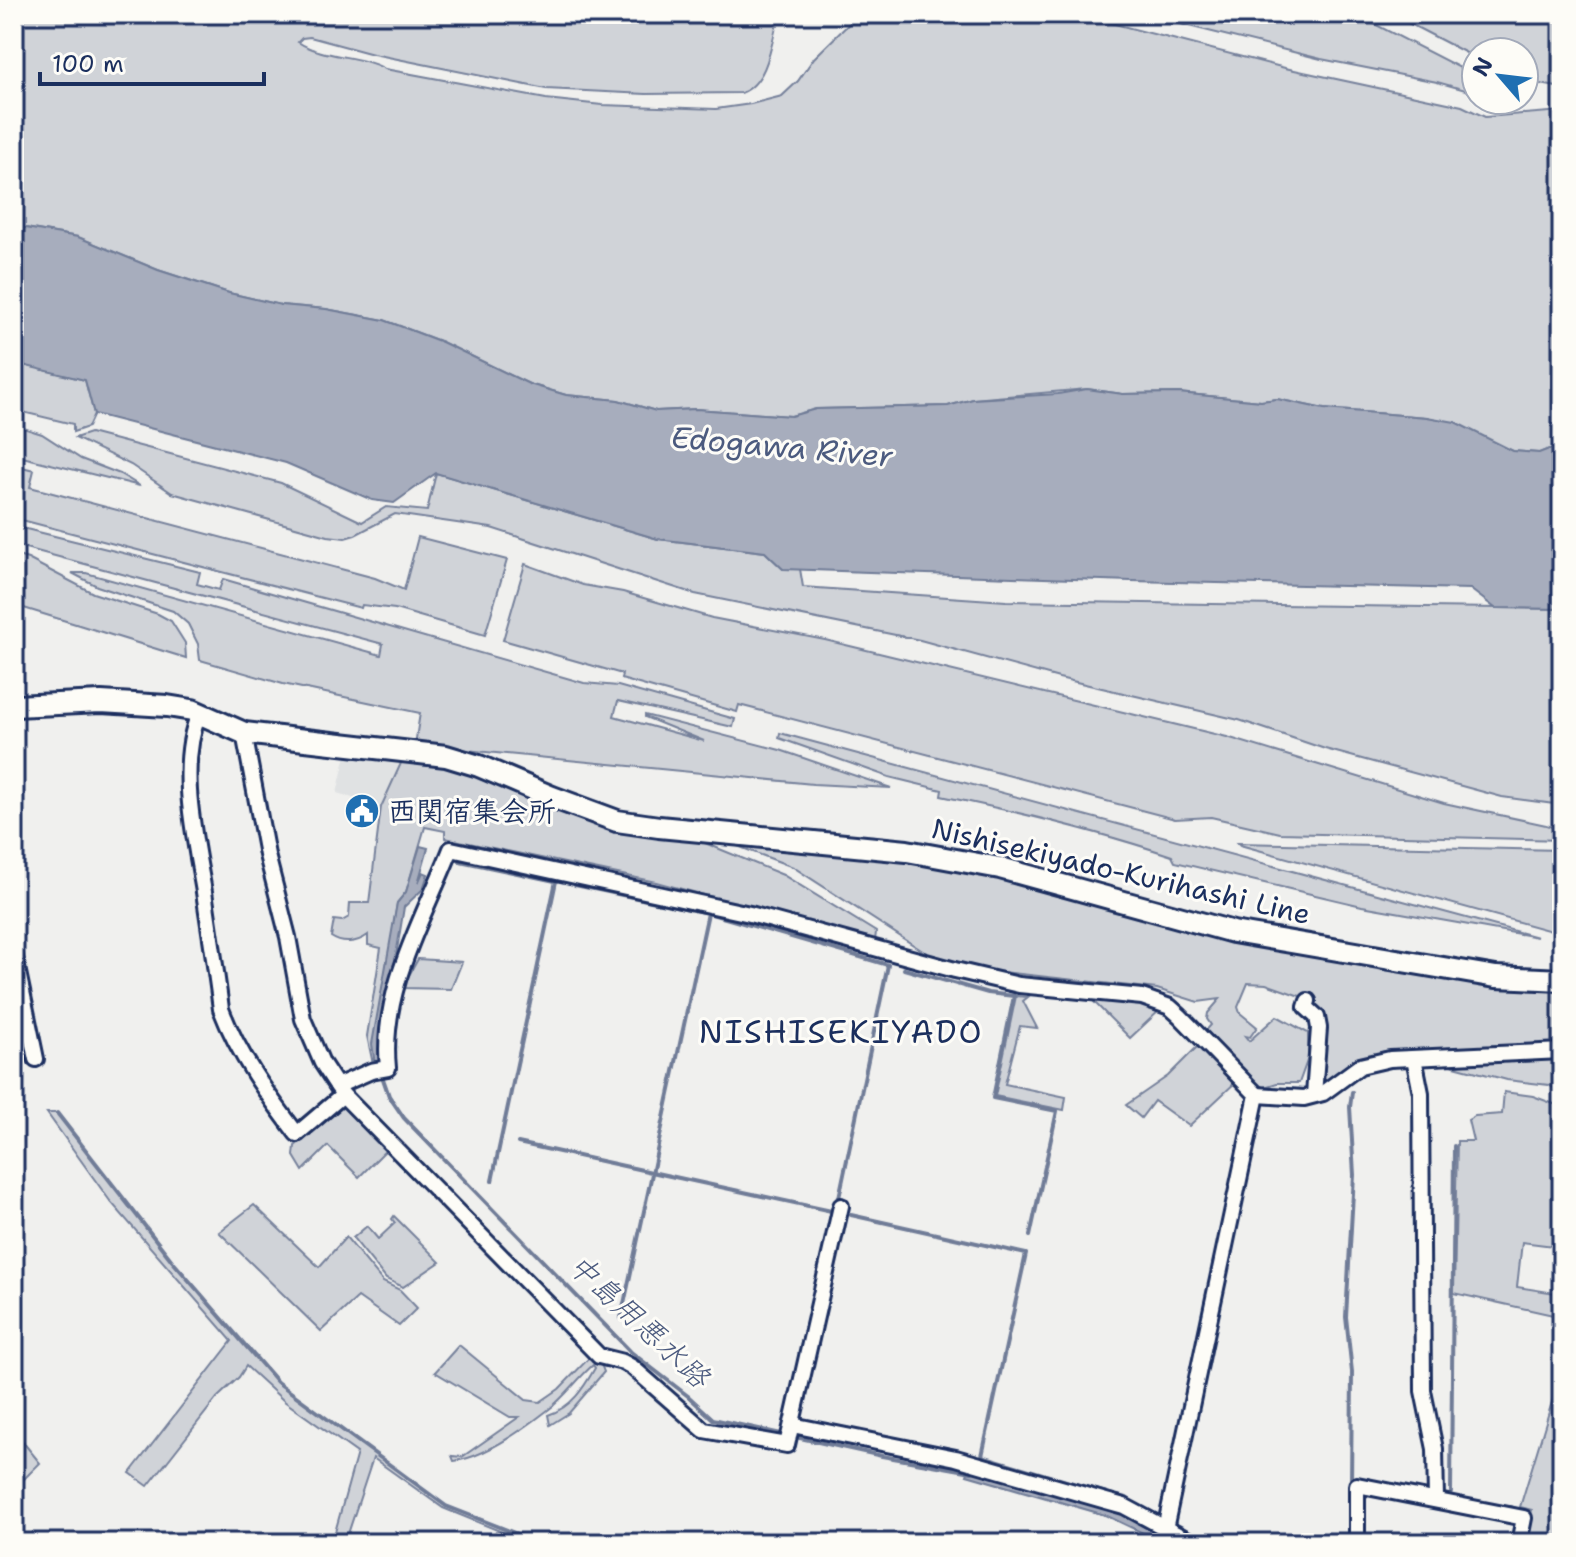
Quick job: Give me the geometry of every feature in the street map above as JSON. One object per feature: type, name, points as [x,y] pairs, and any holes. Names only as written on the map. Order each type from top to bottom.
[{"type":"main road","name":"Nishisekiyado-Kurihashi Line","points":[[14,706],[101,702],[167,706],[199,714],[244,733],[446,756],[617,821],[922,853],[1000,868],[1233,932],[1496,977],[1562,980]]},
{"type":"street","points":[[199,714],[193,728],[190,814],[221,1009],[230,1032],[260,1085],[297,1134],[340,1091],[371,1071],[387,1068],[387,1035],[403,966],[415,928],[451,849],[750,914],[1019,985],[1142,997],[1170,1007],[1257,1095],[1304,1098],[1323,1093],[1360,1066],[1375,1061],[1562,1051]]},
{"type":"street","points":[[244,733],[303,1019],[322,1063],[340,1091],[599,1356],[632,1367],[704,1430],[787,1445],[841,1206]]},
{"type":"street","points":[[14,953],[36,1059]]},
{"type":"street","points":[[1308,1001],[1306,1007],[1317,1017],[1319,1028],[1314,1095]]},
{"type":"street","points":[[1414,1058],[1421,1093],[1423,1391],[1435,1449],[1436,1500]]},
{"type":"street","points":[[1165,1529],[1257,1095]]},
{"type":"street","points":[[792,1425],[956,1458],[1124,1506],[1193,1543]]},
{"type":"street","points":[[1357,1543],[1357,1485],[1524,1518],[1519,1543]]},
{"type":"shaded area","points":[[14,14],[779,14],[763,70],[758,80],[741,93],[646,94],[546,89],[373,54],[310,37],[298,42],[385,69],[546,99],[602,105],[716,109],[782,96],[798,81],[814,58],[859,14],[1076,14],[1285,68],[1460,106],[1460,116],[1540,116],[1540,113],[1562,111],[1562,450],[1549,449],[1539,453],[1513,451],[1427,417],[1324,409],[1277,399],[1261,401],[1178,393],[1123,394],[1087,389],[973,399],[948,406],[816,409],[791,416],[696,409],[656,411],[618,400],[566,395],[529,384],[442,342],[384,320],[326,309],[281,305],[229,293],[158,270],[78,237],[14,226]]},
{"type":"shaded area","points":[[1140,14],[1355,14],[1460,68],[1460,88],[1321,59]]},
{"type":"shaded area","points":[[1391,14],[1562,14],[1562,88],[1540,84],[1540,36],[1460,36],[1460,50]]},
{"type":"shaded area","points":[[14,362],[85,380],[94,414],[88,427],[73,432],[73,424],[14,410]]},
{"type":"shaded area","points":[[14,425],[42,434],[81,459],[120,474],[140,486],[14,455]]},
{"type":"shaded area","points":[[90,433],[281,483],[362,522],[386,507],[427,511],[436,473],[658,539],[765,552],[783,569],[800,569],[803,587],[1006,601],[1562,609],[1562,805],[1502,797],[1325,749],[1239,720],[1059,678],[920,640],[695,594],[491,528],[395,514],[355,535],[345,538],[328,536],[172,493],[131,465],[75,438]]},
{"type":"shaded area","points":[[14,465],[34,470],[30,487],[375,578],[404,590],[418,537],[507,560],[485,635],[395,609],[362,605],[361,608],[14,518]]},
{"type":"shaded area","points":[[14,526],[200,572],[197,584],[219,590],[223,579],[584,683],[618,686],[735,719],[733,727],[618,701],[614,716],[704,741],[645,715],[780,750],[891,788],[813,784],[415,745],[420,713],[283,684],[200,660],[198,644],[188,624],[173,611],[97,586],[72,573],[86,573],[381,655],[383,644],[14,545]]},
{"type":"shaded area","points":[[14,555],[28,559],[93,593],[171,621],[185,643],[186,658],[14,605]]},
{"type":"shaded area","points":[[525,564],[583,585],[623,592],[712,618],[825,640],[1227,737],[1444,803],[1546,825],[1562,830],[1562,840],[1280,833],[1211,817],[1175,819],[739,705],[737,712],[621,679],[622,674],[503,640]]},
{"type":"shaded area","points":[[780,733],[1537,937],[1362,906],[1175,862],[1172,856],[1115,838],[941,796],[942,790],[889,777],[779,738]]},
{"type":"shaded area","points":[[346,755],[402,761],[381,807],[337,793]]},
{"type":"shaded area","points":[[402,761],[481,775],[579,818],[612,829],[700,841],[783,875],[876,932],[875,941],[656,882],[445,838],[445,831],[425,827],[406,892],[397,903],[373,1064],[367,1036],[381,948],[368,945],[368,935],[350,942],[331,937],[334,920],[342,921],[349,917],[350,903],[369,903],[381,807]]},
{"type":"shaded area","points":[[1238,843],[1562,850],[1562,934],[1240,845]]},
{"type":"shaded area","points":[[732,844],[897,860],[997,876],[1562,988],[1562,1046],[1385,1051],[1361,1058],[1325,1083],[1321,1081],[1325,1028],[1321,1010],[1314,1005],[1314,1001],[1266,984],[1248,983],[1238,1007],[1240,1013],[1257,1027],[1250,1037],[1245,1036],[1249,1041],[1277,1016],[1308,1033],[1308,1058],[1299,1083],[1277,1083],[1258,1089],[1202,1035],[1211,1025],[1207,1019],[1208,1013],[1220,999],[1198,1002],[1157,989],[994,971],[929,955],[793,867]]},
{"type":"shaded area","points":[[418,959],[462,962],[451,989],[402,988]]},
{"type":"shaded area","points":[[1016,996],[1028,997],[1023,1001],[1037,1028],[1020,1026],[1005,1084],[1066,1097],[1064,1110],[995,1096]]},
{"type":"shaded area","points":[[1089,997],[1132,1001],[1160,1010],[1130,1038]]},
{"type":"shaded area","points":[[1201,1043],[1237,1081],[1189,1126],[1154,1101],[1141,1118],[1126,1105],[1168,1076]]},
{"type":"shaded area","points":[[1562,1057],[1562,1094],[1549,1085],[1507,1080],[1443,1063]]},
{"type":"shaded area","points":[[1504,1092],[1533,1096],[1562,1107],[1562,1247],[1522,1242],[1517,1287],[1562,1294],[1562,1317],[1454,1293],[1457,1141],[1473,1141],[1468,1120],[1475,1116],[1502,1114]]},
{"type":"shaded area","points":[[342,1105],[349,1106],[387,1149],[359,1177],[328,1146],[303,1171],[294,1156],[295,1146]]},
{"type":"shaded area","points":[[47,1113],[57,1113],[173,1262],[277,1382],[446,1506],[540,1543],[529,1543],[443,1508],[373,1458],[345,1543],[332,1543],[357,1453],[284,1401],[246,1366],[148,1486],[130,1473],[232,1341],[110,1201]]},
{"type":"shaded area","points":[[254,1205],[319,1267],[346,1237],[383,1282],[400,1290],[417,1308],[399,1326],[358,1297],[321,1331],[219,1232]]},
{"type":"shaded area","points":[[394,1216],[440,1262],[403,1287],[386,1279],[353,1238],[367,1226],[378,1239],[395,1223],[392,1219]]},
{"type":"shaded area","points":[[459,1345],[526,1400],[540,1402],[559,1389],[591,1356],[600,1362],[604,1372],[569,1413],[550,1425],[548,1415],[576,1396],[595,1368],[593,1365],[554,1405],[528,1425],[478,1454],[454,1461],[452,1456],[462,1457],[519,1417],[510,1417],[435,1372]]},
{"type":"shaded area","points":[[1562,1369],[1562,1543],[1524,1543],[1532,1510],[1520,1507]]},
{"type":"shaded area","points":[[14,1431],[40,1463],[14,1489]]},
{"type":"water","name":"Edogawa River","points":[[14,226],[78,237],[158,270],[229,293],[281,305],[326,309],[384,320],[442,342],[529,384],[566,395],[618,400],[656,411],[696,409],[791,416],[816,409],[948,406],[973,399],[1058,394],[1087,389],[1123,394],[1178,393],[1261,401],[1277,399],[1324,409],[1455,422],[1513,451],[1539,453],[1549,449],[1562,450],[1562,609],[1495,608],[1470,589],[783,569],[765,552],[658,539],[436,473],[394,503],[372,500],[286,463],[94,414],[85,380],[14,363]]},
{"type":"water","points":[[420,846],[428,848],[418,883],[423,872],[428,874],[423,889],[404,907],[383,1035],[383,1063],[375,1065],[372,1044],[397,903],[406,892]]},
{"type":"water","points":[[970,1467],[1121,1512],[1182,1543],[1164,1543],[1105,1515],[967,1475]]},
{"type":"waterway","points":[[460,861],[555,881]]},
{"type":"waterway","points":[[492,1181],[556,881]]},
{"type":"waterway","points":[[518,1143],[836,1212],[888,965],[708,913],[575,885]]},
{"type":"waterway","points":[[621,1318],[708,913]]},
{"type":"waterway","points":[[904,969],[988,993],[1014,996],[993,1098],[1057,1111],[1030,1236]]},
{"type":"waterway","name":"中島用悪水路","points":[[381,1073],[389,1096],[404,1118],[631,1352],[713,1419],[972,1472]]},
{"type":"waterway","points":[[1351,1485],[1352,1372],[1346,1317],[1354,1175],[1352,1092]]},
{"type":"waterway","points":[[57,1113],[173,1262],[277,1382],[446,1506],[540,1543]]},
{"type":"waterway","points":[[1451,1492],[1454,1146]]},
{"type":"waterway","points":[[851,1215],[1026,1254],[982,1456],[1123,1498],[1157,1515]]},
{"type":"waterway","points":[[1399,1500],[1441,1508]]},
{"type":"waterway","points":[[1177,1525],[1211,1543]]},
{"type":"place","name":"西関宿集会所","points":[[362,811]]},
{"type":"district","name":"NISHISEKIYADO","points":[[841,1032]]}]
